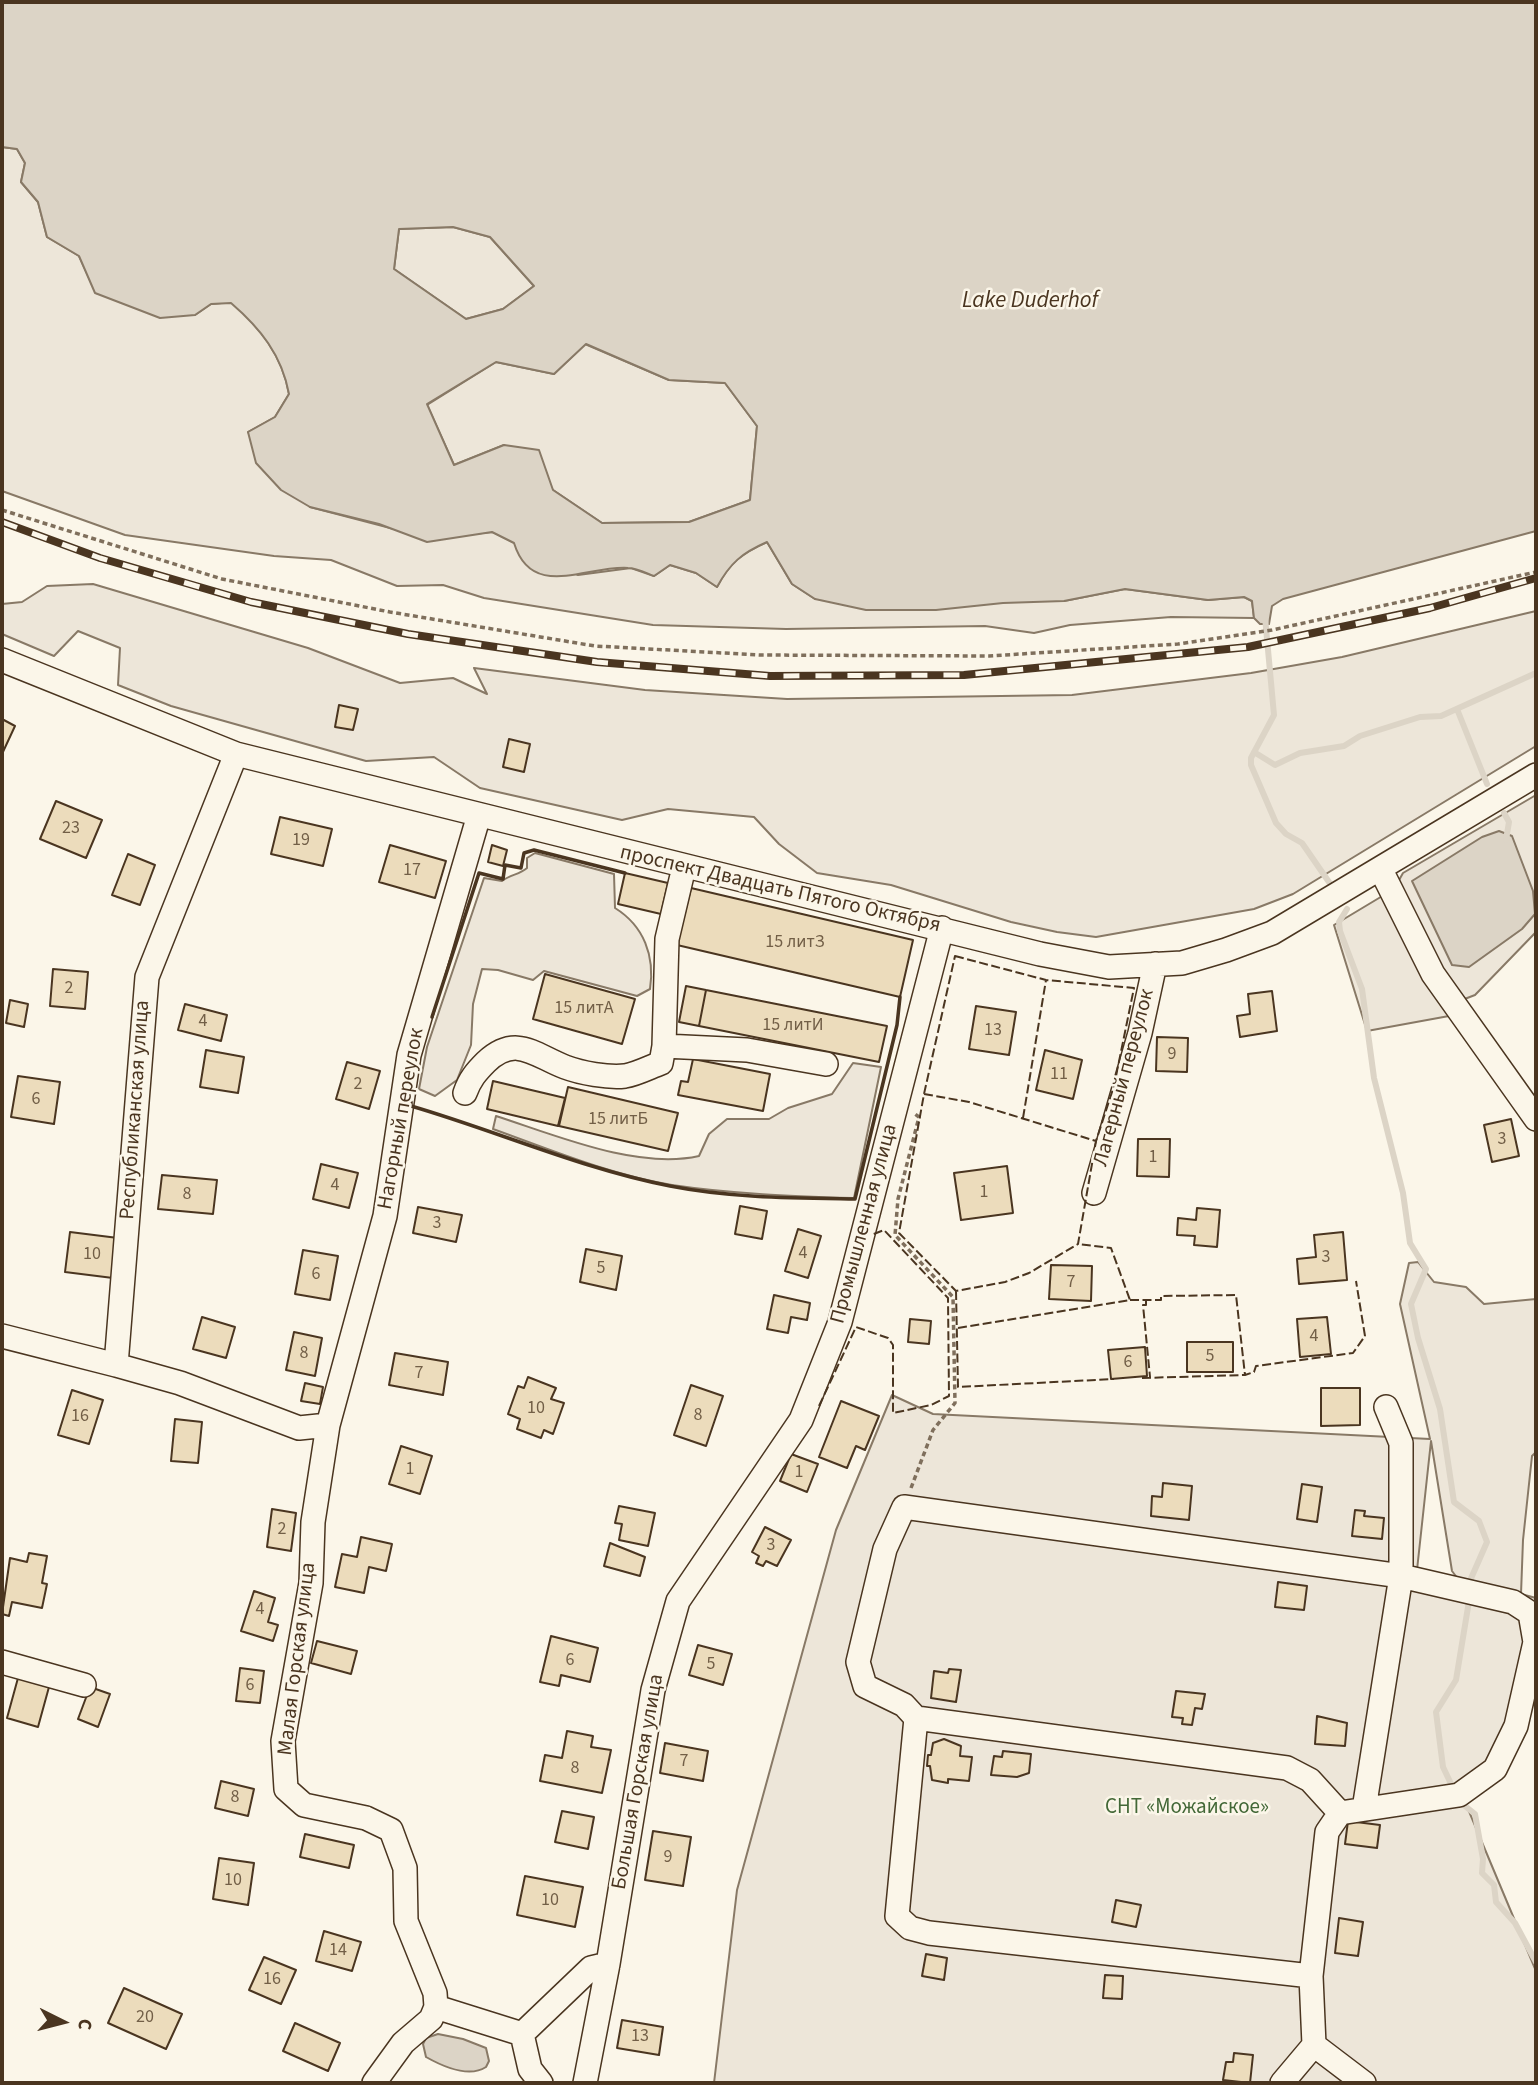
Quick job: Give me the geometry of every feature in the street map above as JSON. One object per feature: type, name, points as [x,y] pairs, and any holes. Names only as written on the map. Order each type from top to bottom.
[{"type":"street","name":"проспект Двадцать Пятого Октября","points":[[2,660],[236,754],[1040,954],[1110,967],[1182,962],[1272,933],[1536,775]]},
{"type":"street","name":"Республиканская улица","points":[[116,1365],[147,977],[236,754]]},
{"type":"street","name":"Нагорный переулок","points":[[328,1425],[384,1216],[409,1055],[479,815]]},
{"type":"street","points":[[465,1093],[470,1077],[498,1051],[516,1047],[534,1051],[566,1067],[624,1076],[661,1063],[664,1046],[667,939],[684,867]]},
{"type":"street","points":[[1381,870],[1433,974],[1536,1119]]},
{"type":"street","name":"Промышленная улица","points":[[746,1502],[801,1420],[840,1322],[942,928]]},
{"type":"street","name":"Лагерный переулок","points":[[1094,1192],[1140,1032],[1154,964]]},
{"type":"street","points":[[664,1046],[747,1050],[825,1064]]},
{"type":"street","points":[[2,1336],[180,1383],[299,1428],[328,1425]]},
{"type":"street","points":[[1364,1809],[1401,1576],[1401,1443],[1386,1407]]},
{"type":"street","name":"Малая Горская улица","points":[[328,1425],[313,1522],[311,1584],[283,1741],[286,1789],[304,1805],[366,1818],[391,1830],[405,1868],[406,1921],[435,1993],[436,2007]]},
{"type":"street","name":"Большая Горская улица","points":[[584,2083],[608,1964],[653,1690],[678,1601],[746,1502]]},
{"type":"street","points":[[1283,2083],[1314,2045],[1311,1976],[1327,1832],[1340,1813],[1459,1795],[1495,1769],[1516,1726],[1535,1642],[1530,1613],[1513,1602],[1401,1576],[904,1507],[885,1549],[858,1662],[865,1686],[904,1705],[916,1718],[1287,1768],[1310,1780],[1340,1813]]},
{"type":"street","points":[[2,1662],[84,1685]]},
{"type":"street","points":[[916,1718],[897,1916],[911,1928],[929,1933],[1311,1976]]},
{"type":"street","points":[[522,2034],[591,1968],[608,1964]]},
{"type":"street","points":[[374,2083],[403,2043],[431,2019],[436,2007],[522,2034]]},
{"type":"street","points":[[522,2034],[530,2069],[541,2083]]},
{"type":"street","points":[[1314,2045],[1364,2083]]},
{"type":"path","points":[[2,510],[222,579],[390,612],[595,646],[760,655],[989,656],[1178,644],[1272,630],[1536,572]]},
{"type":"path","points":[[900,1097],[919,1117],[898,1199],[895,1235],[953,1297],[955,1403],[933,1430],[904,1507]]},
{"type":"green space","points":[[2,147],[17,149],[25,163],[21,182],[38,202],[47,237],[79,256],[96,293],[195,315],[211,304],[232,302],[252,322],[275,354],[289,394],[275,417],[248,432],[310,507],[394,529],[462,535],[493,532],[578,575],[631,568],[654,576],[670,565],[696,573],[717,587],[738,559],[767,542],[792,584],[815,599],[1064,601],[1125,589],[1208,600],[1244,597],[1252,601],[1254,618],[1171,617],[1070,625],[1034,633],[985,626],[786,629],[653,625],[484,598],[443,585],[397,586],[331,560],[274,556],[125,535],[2,491]]},
{"type":"green space","points":[[453,227],[490,237],[534,286],[503,309],[466,319],[394,269],[399,229]]},
{"type":"green space","points":[[585,344],[669,380],[725,383],[757,426],[750,500],[689,522],[602,523],[553,490],[504,445],[454,465],[427,405],[496,362],[554,374]]},
{"type":"green space","points":[[93,584],[308,648],[400,683],[453,678],[487,694],[474,668],[645,690],[787,699],[1072,695],[1251,673],[1342,657],[1536,611],[1536,746],[1293,894],[1254,909],[1096,937],[1011,922],[891,885],[817,873],[779,844],[754,817],[668,809],[622,820],[480,788],[434,757],[366,761],[171,706],[118,685],[120,648],[78,631],[54,656],[2,634],[2,604],[22,602],[47,586]]},
{"type":"green space","points":[[1536,795],[1536,932],[1475,995],[1462,1000],[1439,968],[1398,882],[1403,873]]},
{"type":"green space","points":[[535,853],[614,874],[615,908],[625,915],[640,933],[649,954],[650,989],[637,996],[544,971],[533,980],[498,970],[482,969],[473,1004],[471,1045],[457,1080],[435,1096],[419,1089],[427,1047],[484,878],[502,881],[521,872],[527,868],[527,858]]},
{"type":"green space","points":[[1384,895],[1449,1016],[1367,1031],[1334,925]]},
{"type":"green space","points":[[853,1063],[881,1067],[854,1198],[740,1193],[649,1181],[493,1129],[496,1116],[570,1141],[623,1155],[675,1159],[699,1156],[709,1134],[727,1119],[769,1119],[788,1108],[832,1094]]},
{"type":"green space","name":"СНТ «Можайское»","points":[[1418,1262],[1434,1282],[1466,1287],[1484,1304],[1536,1299],[1536,1452],[1532,1456],[1523,1540],[1521,1594],[1536,1598],[1536,1658],[1525,1722],[1463,1797],[1536,1971],[1536,2083],[714,2083],[737,1890],[836,1530],[892,1395],[933,1414],[1430,1439],[1400,1304],[1409,1263]],"holes":[[[1431,1441],[1452,1571],[1458,1579],[1417,1570]]]},
{"type":"water","name":"Lake Duderhof","points":[[2,2],[1536,2],[1536,531],[1283,599],[1272,606],[1269,624],[1260,624],[1254,618],[1252,601],[1244,597],[1208,600],[1125,589],[1064,601],[1003,603],[936,610],[866,610],[815,599],[792,584],[767,542],[750,550],[738,560],[717,587],[696,573],[670,565],[654,576],[628,568],[612,568],[547,576],[534,571],[522,561],[514,543],[492,532],[427,542],[379,524],[310,507],[281,490],[256,463],[248,432],[275,417],[289,394],[281,367],[260,332],[231,303],[211,304],[195,315],[160,318],[95,293],[79,256],[47,237],[38,202],[21,182],[25,163],[17,149],[2,147]],"holes":[[[453,227],[490,237],[534,286],[503,309],[466,319],[394,269],[399,229]],[[586,344],[669,380],[725,383],[757,426],[750,500],[689,522],[602,523],[553,490],[539,450],[504,445],[454,465],[427,404],[496,362],[554,374]]]},
{"type":"water","points":[[1499,831],[1512,836],[1533,891],[1535,914],[1522,929],[1469,967],[1452,965],[1412,881],[1482,837]]},
{"type":"water","points":[[438,2034],[463,2039],[486,2048],[489,2061],[486,2067],[464,2071],[426,2057],[423,2044],[426,2038]]},
{"type":"building","points":[[339,705],[358,709],[353,730],[335,727]]},
{"type":"building","points":[[2,719],[15,726],[2,754]]},
{"type":"building","points":[[509,739],[530,744],[524,772],[503,767]]},
{"type":"building","points":[[56,801],[102,820],[86,858],[40,839]]},
{"type":"building","points":[[280,817],[332,829],[323,866],[271,854]]},
{"type":"building","points":[[390,845],[446,861],[435,898],[379,882]]},
{"type":"building","points":[[492,845],[507,850],[503,866],[488,862]]},
{"type":"building","points":[[128,854],[155,865],[140,905],[112,895]]},
{"type":"building","points":[[625,873],[668,883],[661,914],[618,904]]},
{"type":"building","points":[[691,888],[913,940],[900,997],[677,945]]},
{"type":"building","points":[[53,969],[88,972],[85,1009],[50,1006]]},
{"type":"building","points":[[545,974],[635,999],[622,1044],[533,1019]]},
{"type":"building","points":[[686,986],[706,990],[699,1026],[679,1022]]},
{"type":"building","points":[[706,990],[887,1026],[879,1062],[699,1026]]},
{"type":"building","points":[[1272,991],[1277,1031],[1240,1037],[1237,1016],[1250,1014],[1248,994]]},
{"type":"building","points":[[10,1000],[28,1004],[24,1027],[6,1023]]},
{"type":"building","points":[[185,1004],[227,1015],[221,1041],[178,1030]]},
{"type":"building","points":[[976,1006],[1016,1012],[1009,1055],[969,1049]]},
{"type":"building","points":[[1157,1037],[1188,1038],[1187,1072],[1156,1071]]},
{"type":"building","points":[[206,1050],[244,1057],[238,1093],[200,1087]]},
{"type":"building","points":[[1045,1050],[1082,1060],[1073,1099],[1036,1090]]},
{"type":"building","points":[[693,1059],[770,1074],[763,1111],[678,1095],[681,1081],[688,1082]]},
{"type":"building","points":[[347,1062],[380,1071],[369,1109],[336,1099]]},
{"type":"building","points":[[18,1076],[60,1082],[54,1124],[11,1117]]},
{"type":"building","points":[[493,1081],[565,1098],[558,1126],[487,1109]]},
{"type":"building","points":[[568,1087],[678,1113],[668,1151],[559,1126]]},
{"type":"building","points":[[1511,1119],[1519,1156],[1492,1162],[1484,1125]]},
{"type":"building","points":[[1138,1139],[1170,1139],[1169,1177],[1137,1176]]},
{"type":"building","points":[[321,1164],[358,1173],[349,1208],[313,1199]]},
{"type":"building","points":[[1007,1166],[1013,1213],[961,1220],[954,1173]]},
{"type":"building","points":[[162,1175],[217,1180],[213,1214],[158,1209]]},
{"type":"building","points":[[740,1206],[767,1211],[762,1239],[735,1234]]},
{"type":"building","points":[[418,1207],[462,1215],[456,1242],[413,1233]]},
{"type":"building","points":[[1197,1208],[1220,1210],[1217,1247],[1194,1245],[1195,1236],[1177,1235],[1178,1218],[1196,1220]]},
{"type":"building","points":[[798,1229],[821,1236],[808,1278],[785,1271]]},
{"type":"building","points":[[70,1232],[118,1238],[113,1278],[65,1272]]},
{"type":"building","points":[[1343,1232],[1347,1280],[1299,1284],[1297,1259],[1316,1257],[1314,1235]]},
{"type":"building","points":[[586,1249],[622,1256],[616,1290],[580,1282]]},
{"type":"building","points":[[303,1250],[338,1256],[330,1300],[295,1294]]},
{"type":"building","points":[[1051,1265],[1092,1266],[1091,1301],[1049,1299]]},
{"type":"building","points":[[774,1295],[810,1303],[807,1320],[791,1317],[788,1333],[767,1329]]},
{"type":"building","points":[[202,1317],[235,1327],[226,1358],[193,1349]]},
{"type":"building","points":[[1327,1317],[1331,1354],[1300,1357],[1297,1319]]},
{"type":"building","points":[[910,1319],[931,1321],[929,1344],[908,1342]]},
{"type":"building","points":[[294,1332],[322,1338],[315,1376],[286,1370]]},
{"type":"building","points":[[1187,1342],[1233,1342],[1233,1372],[1187,1372]]},
{"type":"building","points":[[1145,1347],[1147,1376],[1111,1379],[1108,1350]]},
{"type":"building","points":[[395,1353],[448,1362],[443,1395],[389,1385]]},
{"type":"building","points":[[528,1377],[556,1388],[551,1399],[564,1403],[553,1434],[544,1430],[541,1438],[517,1429],[520,1419],[508,1414],[518,1386],[524,1388]]},
{"type":"building","points":[[305,1383],[323,1387],[320,1404],[301,1401]]},
{"type":"building","points":[[691,1385],[723,1396],[706,1446],[674,1435]]},
{"type":"building","points":[[1321,1388],[1360,1388],[1360,1425],[1321,1426]]},
{"type":"building","points":[[72,1390],[103,1400],[89,1444],[58,1435]]},
{"type":"building","points":[[841,1401],[879,1416],[865,1450],[856,1446],[847,1468],[819,1457]]},
{"type":"building","points":[[175,1419],[202,1422],[198,1463],[171,1461]]},
{"type":"building","points":[[401,1446],[432,1456],[420,1494],[389,1484]]},
{"type":"building","points":[[791,1454],[818,1464],[807,1492],[780,1481]]},
{"type":"building","points":[[1163,1483],[1192,1486],[1189,1520],[1151,1516],[1152,1496],[1162,1497]]},
{"type":"building","points":[[1302,1484],[1322,1487],[1317,1522],[1297,1519]]},
{"type":"building","points":[[619,1506],[655,1513],[648,1546],[619,1540],[622,1524],[615,1523]]},
{"type":"building","points":[[272,1509],[296,1513],[291,1551],[267,1547]]},
{"type":"building","points":[[1355,1510],[1365,1511],[1364,1516],[1384,1518],[1382,1539],[1352,1536]]},
{"type":"building","points":[[765,1527],[791,1540],[777,1566],[766,1561],[763,1566],[756,1563],[759,1556],[752,1552]]},
{"type":"building","points":[[361,1537],[392,1544],[386,1571],[369,1567],[364,1593],[335,1587],[342,1554],[357,1557]]},
{"type":"building","points":[[610,1543],[645,1557],[640,1576],[604,1566]]},
{"type":"building","points":[[29,1553],[47,1556],[42,1583],[47,1584],[42,1608],[12,1602],[9,1616],[2,1614],[10,1558],[27,1562]]},
{"type":"building","points":[[1278,1582],[1307,1586],[1304,1610],[1275,1607]]},
{"type":"building","points":[[254,1591],[275,1598],[268,1622],[278,1625],[273,1641],[241,1631]]},
{"type":"building","points":[[551,1636],[598,1648],[590,1682],[561,1675],[559,1686],[540,1682]]},
{"type":"building","points":[[317,1641],[357,1651],[351,1674],[311,1663]]},
{"type":"building","points":[[698,1645],[732,1654],[723,1685],[689,1675]]},
{"type":"building","points":[[240,1668],[264,1671],[260,1703],[236,1701]]},
{"type":"building","points":[[949,1669],[961,1670],[956,1702],[931,1698],[934,1671],[948,1673]]},
{"type":"building","points":[[18,1678],[49,1687],[38,1727],[7,1718]]},
{"type":"building","points":[[90,1687],[110,1694],[98,1727],[78,1719]]},
{"type":"building","points":[[1176,1691],[1205,1694],[1202,1709],[1195,1708],[1192,1725],[1182,1724],[1183,1718],[1172,1717]]},
{"type":"building","points":[[1317,1716],[1347,1723],[1345,1746],[1315,1744]]},
{"type":"building","points":[[567,1731],[593,1736],[591,1747],[611,1750],[602,1793],[540,1781],[545,1755],[562,1758]]},
{"type":"building","points":[[944,1739],[961,1746],[960,1756],[972,1757],[969,1781],[948,1779],[948,1783],[932,1780],[930,1766],[927,1766],[928,1755],[931,1755],[933,1743]]},
{"type":"building","points":[[665,1743],[708,1751],[703,1781],[660,1773]]},
{"type":"building","points":[[1003,1751],[1031,1754],[1029,1773],[1017,1777],[991,1775],[994,1756],[1002,1757]]},
{"type":"building","points":[[221,1781],[254,1789],[248,1816],[215,1808]]},
{"type":"building","points":[[562,1811],[594,1817],[588,1849],[555,1842]]},
{"type":"building","points":[[1348,1821],[1380,1825],[1377,1848],[1345,1844]]},
{"type":"building","points":[[653,1831],[691,1837],[683,1886],[645,1880]]},
{"type":"building","points":[[305,1834],[354,1845],[349,1868],[300,1857]]},
{"type":"building","points":[[219,1858],[254,1863],[248,1905],[213,1899]]},
{"type":"building","points":[[525,1876],[583,1887],[575,1927],[517,1915]]},
{"type":"building","points":[[1116,1900],[1141,1905],[1136,1927],[1112,1922]]},
{"type":"building","points":[[1339,1918],[1363,1922],[1358,1956],[1335,1953]]},
{"type":"building","points":[[324,1931],[361,1942],[352,1971],[316,1961]]},
{"type":"building","points":[[926,1954],[947,1958],[944,1980],[922,1976]]},
{"type":"building","points":[[264,1957],[296,1970],[281,2004],[249,1990]]},
{"type":"building","points":[[1105,1975],[1123,1976],[1122,1999],[1103,1998]]},
{"type":"building","points":[[124,1988],[182,2014],[166,2049],[108,2023]]},
{"type":"building","points":[[622,2020],[663,2027],[659,2055],[617,2048]]},
{"type":"building","points":[[295,2023],[340,2043],[328,2071],[283,2051]]},
{"type":"building","points":[[1234,2053],[1253,2055],[1250,2083],[1223,2080],[1226,2062],[1233,2062]]},
{"type":"waterway","points":[[1265,617],[1274,715],[1251,758],[1251,765],[1276,823],[1286,834],[1302,843],[1331,885]]},
{"type":"waterway","points":[[1254,752],[1275,765],[1300,753],[1344,746],[1360,736],[1420,717],[1441,716],[1536,673]]},
{"type":"waterway","points":[[1457,709],[1487,784]]},
{"type":"waterway","points":[[1504,813],[1509,822],[1506,840]]},
{"type":"waterway","points":[[1347,909],[1339,922],[1340,931],[1362,989],[1374,1078],[1403,1193],[1410,1243],[1426,1269],[1411,1304],[1418,1338],[1440,1409],[1454,1502],[1479,1521],[1487,1542],[1469,1583]]},
{"type":"waterway","points":[[1453,1788],[1443,1767],[1436,1712],[1456,1680],[1469,1601]]},
{"type":"waterway","points":[[1460,1802],[1475,1814],[1483,1859],[1482,1873],[1494,1885],[1496,1902],[1515,1923],[1536,1962]]},
{"type":"railway","points":[[2,522],[100,558],[251,602],[408,634],[597,662],[770,676],[964,675],[1248,647],[1430,608],[1536,578]]},
{"type":"fence","points":[[955,956],[1046,980],[1134,988],[1114,1086],[1096,1141],[1078,1244],[1029,1273],[1005,1282],[956,1291],[899,1233],[924,1094],[955,956]]},
{"type":"fence","points":[[1023,1118],[1046,980]]},
{"type":"fence","points":[[924,1094],[969,1102],[1096,1141]]},
{"type":"fence","points":[[819,1406],[856,1327],[888,1338],[893,1345],[893,1413],[931,1405],[949,1396],[948,1298],[884,1230],[871,1235]]},
{"type":"fence","points":[[958,1328],[1130,1300],[1111,1248],[1078,1244]]},
{"type":"fence","points":[[1142,1378],[1245,1375],[1254,1372],[1256,1366],[1353,1353],[1365,1336],[1356,1281]]},
{"type":"fence","points":[[956,1291],[958,1387],[1114,1379]]},
{"type":"fence","points":[[1130,1300],[1161,1300],[1161,1296],[1236,1295],[1245,1375]]},
{"type":"fence","points":[[1146,1300],[1146,1305],[1143,1305],[1150,1377]]},
{"type":"wall","points":[[432,1017],[479,873],[503,879],[505,865],[521,868],[524,853],[534,850],[625,873]]},
{"type":"wall","points":[[411,1102],[411,1106],[637,1179],[693,1190],[739,1195],[855,1199],[897,1025],[900,997]]}]
